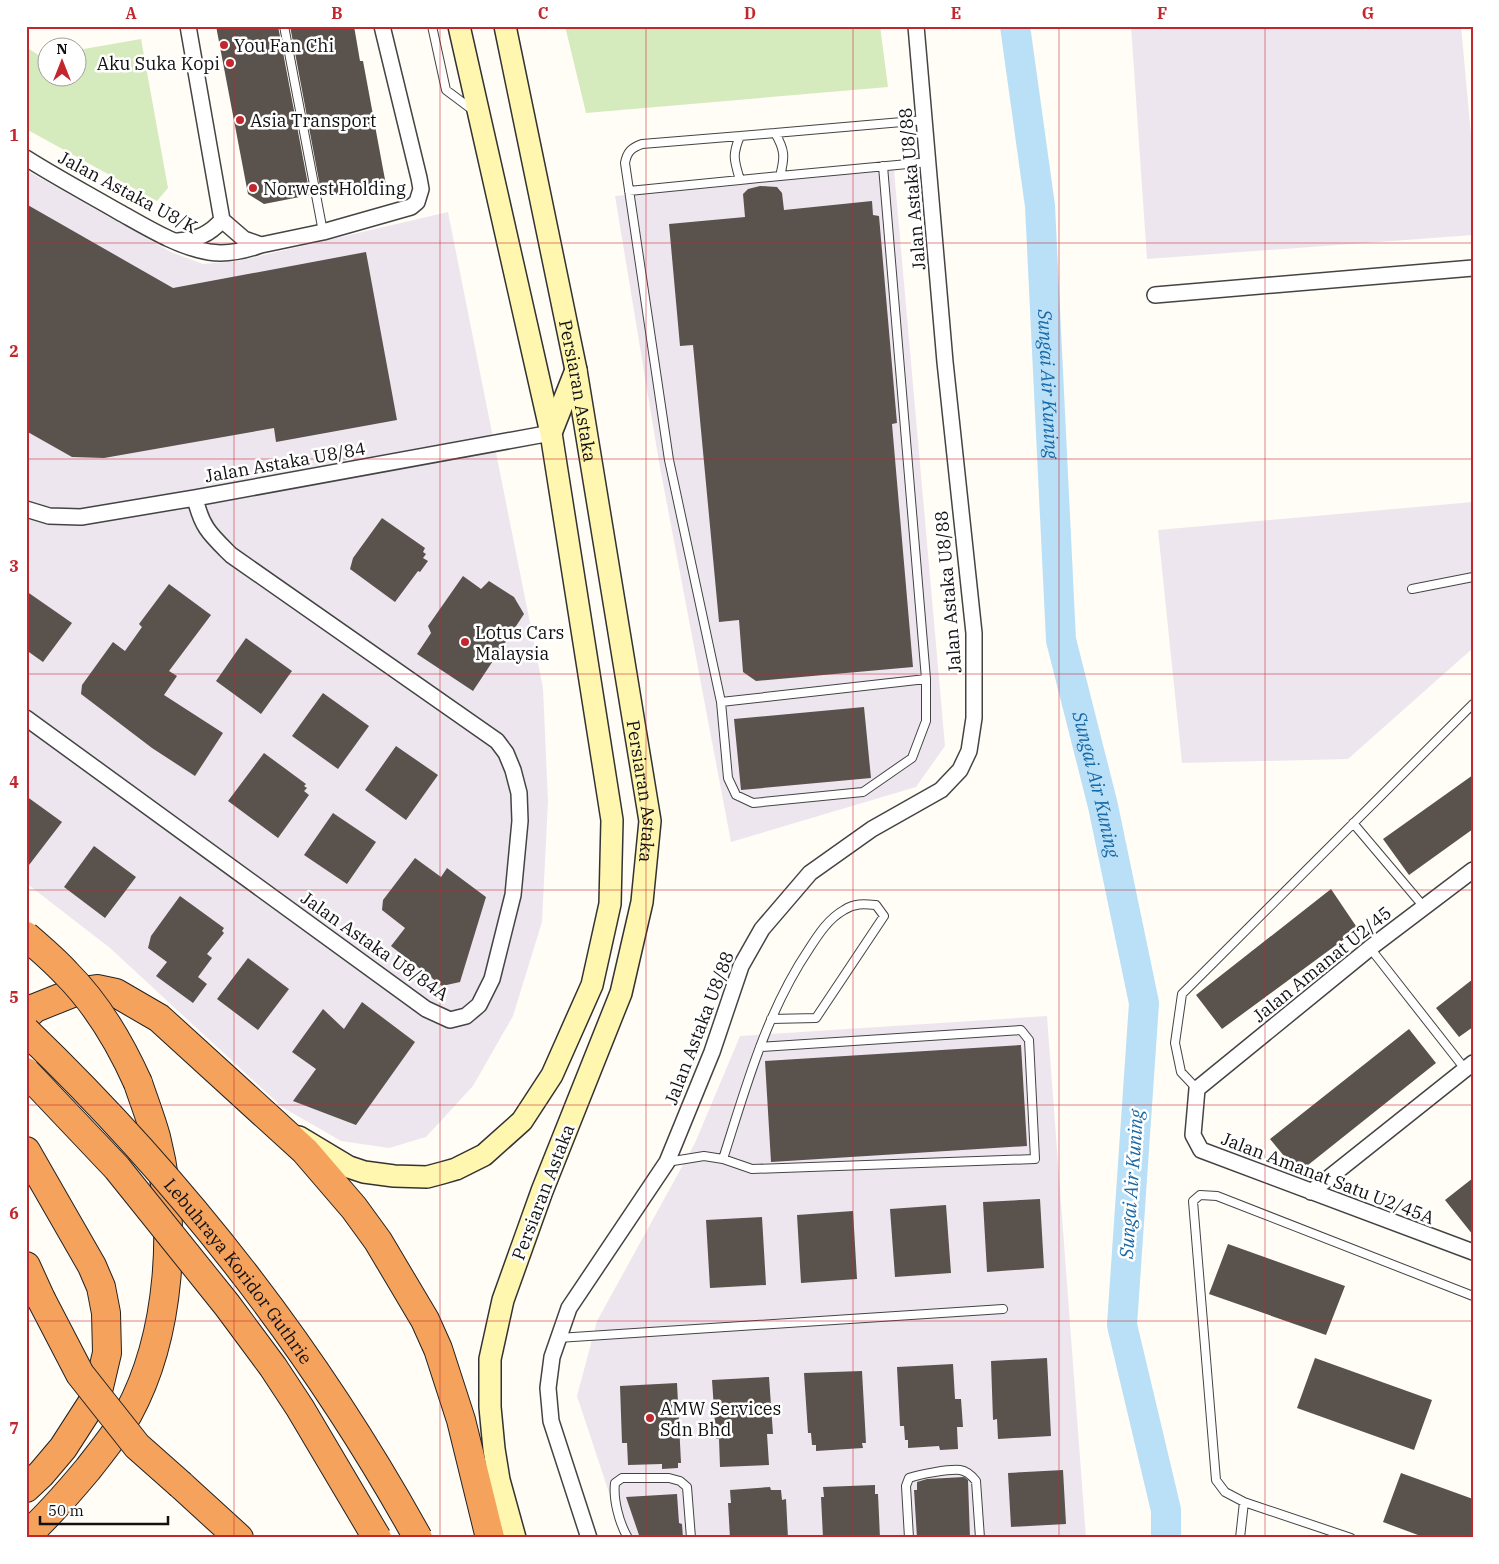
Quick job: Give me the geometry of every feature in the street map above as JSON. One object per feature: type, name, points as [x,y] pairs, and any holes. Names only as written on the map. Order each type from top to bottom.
[{"type":"highway","points":[[26,936],[68,974],[111,1031],[128,1060],[151,1119],[160,1157],[169,1240],[168,1273],[164,1304],[149,1363],[128,1414],[109,1444],[70,1491],[47,1517],[26,1536]]},
{"type":"highway","points":[[26,1016],[35,1008],[75,992],[98,990],[116,993],[158,1018],[305,1151],[354,1208],[378,1241],[424,1320],[438,1349],[461,1420],[490,1538]]},
{"type":"highway","name":"Lebuhraya Koridor Guthrie","points":[[26,1031],[116,1121],[186,1200],[248,1280],[303,1355],[349,1423],[386,1481],[418,1538]]},
{"type":"highway","name":"Lebuhraya Koridor Guthrie","points":[[26,1072],[117,1168],[228,1305],[300,1408],[377,1538]]},
{"type":"highway","points":[[26,1151],[92,1266],[101,1287],[106,1313],[107,1353],[99,1387],[92,1403],[63,1448],[41,1474],[26,1488]]},
{"type":"highway","points":[[26,1266],[80,1374],[137,1446],[239,1538]]},
{"type":"main road","name":"Persiaran Astaka","points":[[279,1126],[349,1167],[364,1172],[411,1177],[427,1176],[456,1169],[484,1155],[522,1120],[552,1075],[592,985],[610,904],[612,820],[551,433],[459,26]]},
{"type":"main road","name":"Persiaran Astaka","points":[[505,26],[576,370],[650,821],[642,902],[621,993],[542,1192],[503,1300],[490,1359],[490,1408],[494,1449],[515,1538]]},
{"type":"main road","points":[[551,433],[576,370]]},
{"type":"street","points":[[188,26],[222,220],[244,239],[261,245]]},
{"type":"street","name":"Jalan Astaka U8/K","points":[[26,158],[154,231],[193,248],[210,252],[244,251],[261,245],[323,232],[411,207],[417,202],[421,189],[382,26]]},
{"type":"street","name":"Jalan Astaka U8/88","points":[[589,1538],[551,1421],[548,1388],[552,1357],[569,1308],[667,1162],[712,1052],[741,966],[762,929],[810,873],[872,829],[941,790],[960,770],[969,751],[974,718],[974,633],[945,362],[916,26]]},
{"type":"street","points":[[178,241],[195,239],[216,227],[222,220]]},
{"type":"street","points":[[1155,294],[1473,268]]},
{"type":"street","name":"Jalan Astaka U8/84","points":[[26,509],[48,516],[81,517],[551,433]]},
{"type":"street","name":"Jalan Astaka U8/84A","points":[[26,718],[426,1009],[450,1020],[466,1016],[478,1005],[492,978],[513,895],[520,821],[519,794],[513,770],[506,753],[497,741],[231,555],[208,532],[199,517],[195,498]]},
{"type":"street","name":"Jalan Amanat U2/45","points":[[1197,1089],[1370,948],[1473,870]]},
{"type":"street","points":[[1311,1192],[1469,1066]]},
{"type":"street","name":"Jalan Amanat Satu U2/45A","points":[[1197,1089],[1193,1135],[1201,1150],[1473,1252]]},
{"type":"lane","points":[[284,26],[323,232]]},
{"type":"lane","points":[[432,26],[446,90],[479,116]]},
{"type":"lane","points":[[883,166],[926,679],[926,721],[912,758],[863,792],[753,803],[736,795],[728,778],[721,702],[668,460],[625,164],[626,154],[634,147],[642,144],[925,120]]},
{"type":"lane","points":[[775,132],[783,147],[784,159],[780,176]]},
{"type":"lane","points":[[740,136],[734,150],[735,165],[740,180]]},
{"type":"lane","points":[[629,191],[929,162]]},
{"type":"lane","points":[[1412,589],[1473,577]]},
{"type":"lane","points":[[721,702],[926,679]]},
{"type":"lane","points":[[1197,1089],[1181,1072],[1175,1043],[1182,994],[1473,704]]},
{"type":"lane","points":[[1353,823],[1424,906]]},
{"type":"lane","points":[[723,1159],[760,1047],[771,1019],[795,969],[823,927],[843,910],[859,903],[876,905],[884,916],[816,1018],[771,1019]]},
{"type":"lane","points":[[1370,948],[1469,1066]]},
{"type":"lane","points":[[667,1162],[704,1156],[723,1159],[752,1169],[1035,1158],[1029,1040],[1021,1030],[760,1047]]},
{"type":"lane","points":[[1350,1538],[1244,1502],[1225,1492],[1216,1480],[1193,1201],[1200,1194],[1217,1196],[1473,1296]]},
{"type":"lane","points":[[558,1338],[1003,1309]]},
{"type":"lane","points":[[909,1538],[906,1486],[909,1478],[918,1474],[961,1470],[970,1474],[976,1481],[980,1538]]},
{"type":"lane","points":[[628,1538],[621,1522],[614,1491],[615,1482],[622,1478],[669,1478],[680,1481],[687,1487],[692,1538]]},
{"type":"lane","points":[[1240,1538],[1244,1502]]},
{"type":"shaded area","points":[[1131,26],[1461,26],[1473,157],[1473,235],[1147,259]]},
{"type":"shaded area","points":[[26,170],[171,252],[203,264],[238,261],[448,212],[543,688],[548,801],[542,922],[513,1016],[473,1086],[426,1137],[389,1148],[341,1141],[282,1107],[110,948],[26,883]]},
{"type":"shaded area","points":[[894,170],[945,746],[916,787],[731,842],[659,462],[615,196]]},
{"type":"shaded area","points":[[1473,502],[1473,648],[1348,759],[1182,763],[1158,530]]},
{"type":"shaded area","points":[[1047,1016],[1086,1538],[624,1538],[577,1396],[597,1321],[695,1143],[740,1036]]},
{"type":"green space","points":[[565,26],[880,26],[888,87],[586,113]]},
{"type":"green space","points":[[141,39],[168,188],[157,201],[26,129],[26,47],[38,55],[38,88],[88,88],[88,48]]},
{"type":"building","points":[[216,26],[278,26],[310,195],[264,204],[248,194]]},
{"type":"building","points":[[290,26],[354,26],[360,61],[363,61],[386,185],[322,197]]},
{"type":"building","points":[[760,186],[777,187],[782,193],[784,210],[872,201],[873,215],[879,216],[897,423],[892,424],[913,667],[756,681],[743,672],[739,620],[719,622],[693,345],[680,346],[669,224],[745,217],[743,194],[748,189]]},
{"type":"building","points":[[26,204],[173,288],[366,252],[397,420],[276,442],[274,428],[104,458],[72,457],[26,431]]},
{"type":"building","points":[[382,518],[425,548],[423,552],[426,554],[423,558],[428,561],[420,572],[418,571],[395,602],[350,569],[353,558]]},
{"type":"building","name":"Lotus Cars Malaysia","points":[[463,576],[481,589],[489,581],[514,597],[524,614],[473,691],[417,654],[431,633],[428,626]]},
{"type":"building","points":[[169,584],[211,615],[169,671],[177,676],[164,695],[223,733],[195,776],[152,748],[81,694],[82,685],[113,642],[125,651],[142,627],[139,624]]},
{"type":"building","points":[[26,591],[72,623],[43,662],[26,650]]},
{"type":"building","points":[[246,638],[292,671],[261,714],[216,681]]},
{"type":"building","points":[[323,693],[369,726],[338,769],[292,736]]},
{"type":"building","points":[[864,707],[871,778],[741,790],[734,719]]},
{"type":"building","points":[[396,746],[438,775],[406,820],[365,790]]},
{"type":"building","points":[[264,753],[306,784],[304,786],[307,788],[304,791],[309,795],[278,838],[228,801]]},
{"type":"building","points":[[1473,775],[1473,829],[1409,875],[1383,839]]},
{"type":"building","points":[[26,796],[62,822],[26,869]]},
{"type":"building","points":[[333,813],[376,842],[347,884],[304,855]]},
{"type":"building","points":[[94,846],[136,877],[105,918],[64,887]]},
{"type":"building","points":[[415,858],[441,877],[447,868],[486,897],[460,982],[442,986],[391,946],[405,928],[382,910],[383,900]]},
{"type":"building","points":[[1331,889],[1358,929],[1222,1029],[1196,995]]},
{"type":"building","points":[[180,896],[224,928],[222,931],[224,933],[207,954],[212,958],[198,977],[207,984],[193,1003],[156,976],[167,962],[148,948],[151,936]]},
{"type":"building","points":[[248,958],[289,989],[258,1030],[217,999]]},
{"type":"building","points":[[1473,979],[1473,1027],[1459,1037],[1436,1008]]},
{"type":"building","points":[[362,1002],[415,1042],[356,1125],[293,1101],[316,1069],[292,1052],[323,1009],[344,1029]]},
{"type":"building","points":[[1409,1029],[1436,1063],[1298,1173],[1270,1139]]},
{"type":"building","points":[[1021,1045],[1027,1146],[771,1162],[765,1061]]},
{"type":"building","points":[[1473,1178],[1473,1235],[1445,1200]]},
{"type":"building","points":[[1040,1199],[1044,1268],[987,1272],[983,1202]]},
{"type":"building","points":[[946,1205],[951,1273],[895,1277],[890,1209]]},
{"type":"building","points":[[853,1211],[857,1279],[801,1283],[797,1215]]},
{"type":"building","points":[[762,1217],[766,1285],[710,1288],[706,1220]]},
{"type":"building","points":[[1228,1244],[1345,1286],[1326,1335],[1209,1294]]},
{"type":"building","points":[[1047,1358],[1051,1436],[998,1439],[997,1419],[993,1420],[991,1361]]},
{"type":"building","points":[[1315,1358],[1432,1400],[1414,1450],[1297,1408]]},
{"type":"building","points":[[953,1364],[955,1399],[961,1399],[963,1427],[957,1427],[958,1449],[940,1450],[939,1446],[908,1448],[908,1440],[905,1440],[904,1426],[900,1426],[897,1367]]},
{"type":"building","points":[[862,1371],[866,1443],[862,1443],[863,1448],[816,1451],[816,1445],[812,1445],[811,1433],[808,1433],[804,1373]]},
{"type":"building","points":[[769,1377],[773,1434],[767,1434],[769,1465],[720,1467],[719,1439],[716,1439],[712,1380]]},
{"type":"building","name":"AMW Services Sdn Bhd","points":[[677,1383],[681,1463],[678,1463],[678,1468],[662,1469],[662,1464],[628,1465],[627,1443],[622,1443],[620,1386]]},
{"type":"building","points":[[1063,1470],[1066,1524],[1011,1527],[1008,1473]]},
{"type":"building","points":[[1401,1473],[1473,1499],[1473,1538],[1426,1538],[1383,1522]]},
{"type":"building","points":[[964,1477],[968,1480],[970,1538],[917,1538],[914,1490],[917,1490],[917,1482],[927,1479]]},
{"type":"building","points":[[875,1485],[875,1494],[878,1494],[880,1538],[823,1538],[821,1497],[824,1497],[823,1487]]},
{"type":"building","points":[[770,1487],[771,1490],[781,1490],[782,1500],[786,1499],[788,1538],[730,1538],[728,1503],[731,1503],[730,1490]]},
{"type":"building","points":[[677,1494],[679,1523],[682,1524],[683,1538],[640,1538],[626,1497]]},
{"type":"waterway","name":"Sungai Air Kuning","points":[[1015,26],[1040,206],[1061,640],[1103,806],[1144,1003],[1122,1325],[1166,1510],[1166,1538]]},
{"type":"place","name":"You Fan Chi","points":[[224,45]]},
{"type":"place","name":"Aku Suka Kopi","points":[[230,63]]},
{"type":"place","name":"Asia Transport","points":[[240,120]]},
{"type":"place","name":"Norwest Holding","points":[[253,188]]},
{"type":"place","name":"Lotus Cars Malaysia","points":[[465,642]]},
{"type":"place","name":"AMW Services Sdn Bhd","points":[[650,1418]]}]
